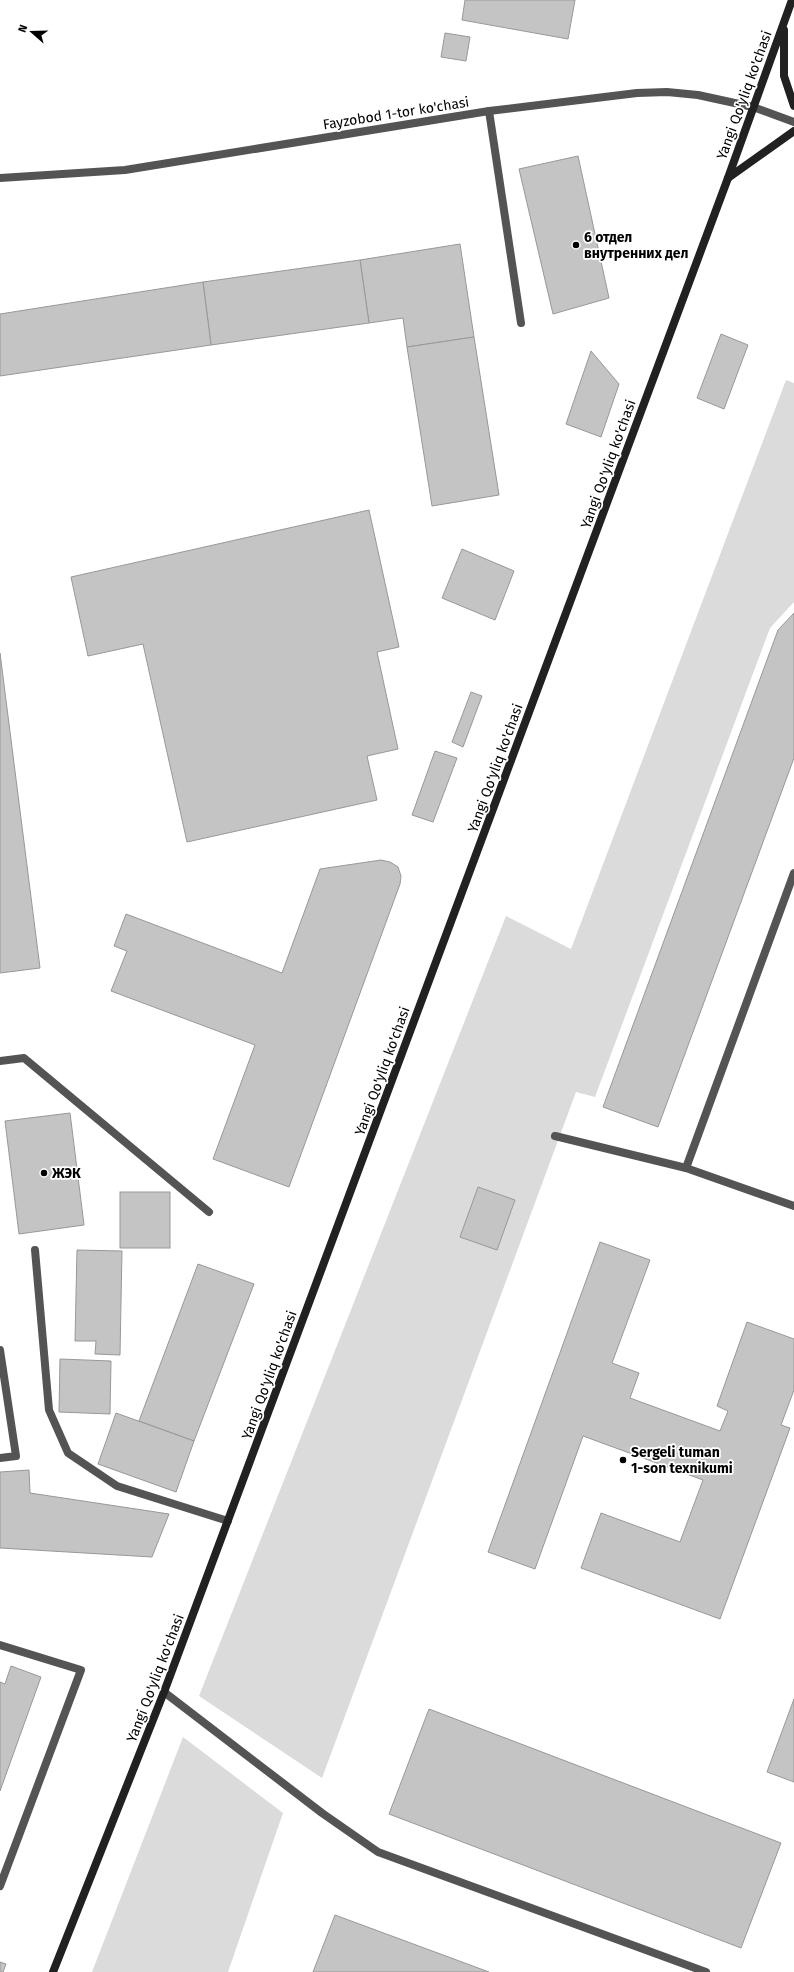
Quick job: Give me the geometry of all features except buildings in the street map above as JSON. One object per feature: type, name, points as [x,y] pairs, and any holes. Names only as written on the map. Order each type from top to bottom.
[{"type":"street","name":"Yangi Qo'yliq ko'chasi","points":[[53,1972],[164,1692],[728,178],[792,0]]},
{"type":"street","name":"Yangi Qo'yliq ko'chasi","points":[[784,21],[783,69],[794,106]]},
{"type":"street","name":"Fayzobod 1-tor ko'chasi","points":[[0,178],[126,170],[488,111],[637,93],[667,92],[698,95],[753,107],[794,122]]},
{"type":"street","points":[[488,111],[521,323]]},
{"type":"street","name":"Yangi Qo'yliq ko'chasi","points":[[728,178],[794,131]]},
{"type":"street","points":[[686,1168],[794,873]]},
{"type":"street","points":[[0,1061],[24,1058],[209,1212]]},
{"type":"street","points":[[555,1136],[686,1168],[794,1206]]},
{"type":"street","points":[[35,1250],[49,1410],[68,1453],[116,1486],[228,1521]]},
{"type":"street","points":[[0,1350],[16,1456],[0,1458]]},
{"type":"street","points":[[0,1646],[81,1670],[0,1886]]},
{"type":"street","points":[[164,1692],[322,1813],[378,1852],[706,1972]]},
{"type":"shaded area","points":[[786,380],[794,383],[794,602],[770,628],[595,1097],[576,1092],[322,1778],[199,1696],[506,916],[571,949]]},
{"type":"shaded area","points":[[183,1737],[283,1813],[228,1972],[92,1972]]},
{"type":"place","name":"6 отдел внутренних дел","points":[[576,245]]},
{"type":"place","name":"ЖЭК","points":[[44,1173]]},
{"type":"place","name":"Sergeli tuman 1-son texnikumi","points":[[623,1460]]}]
